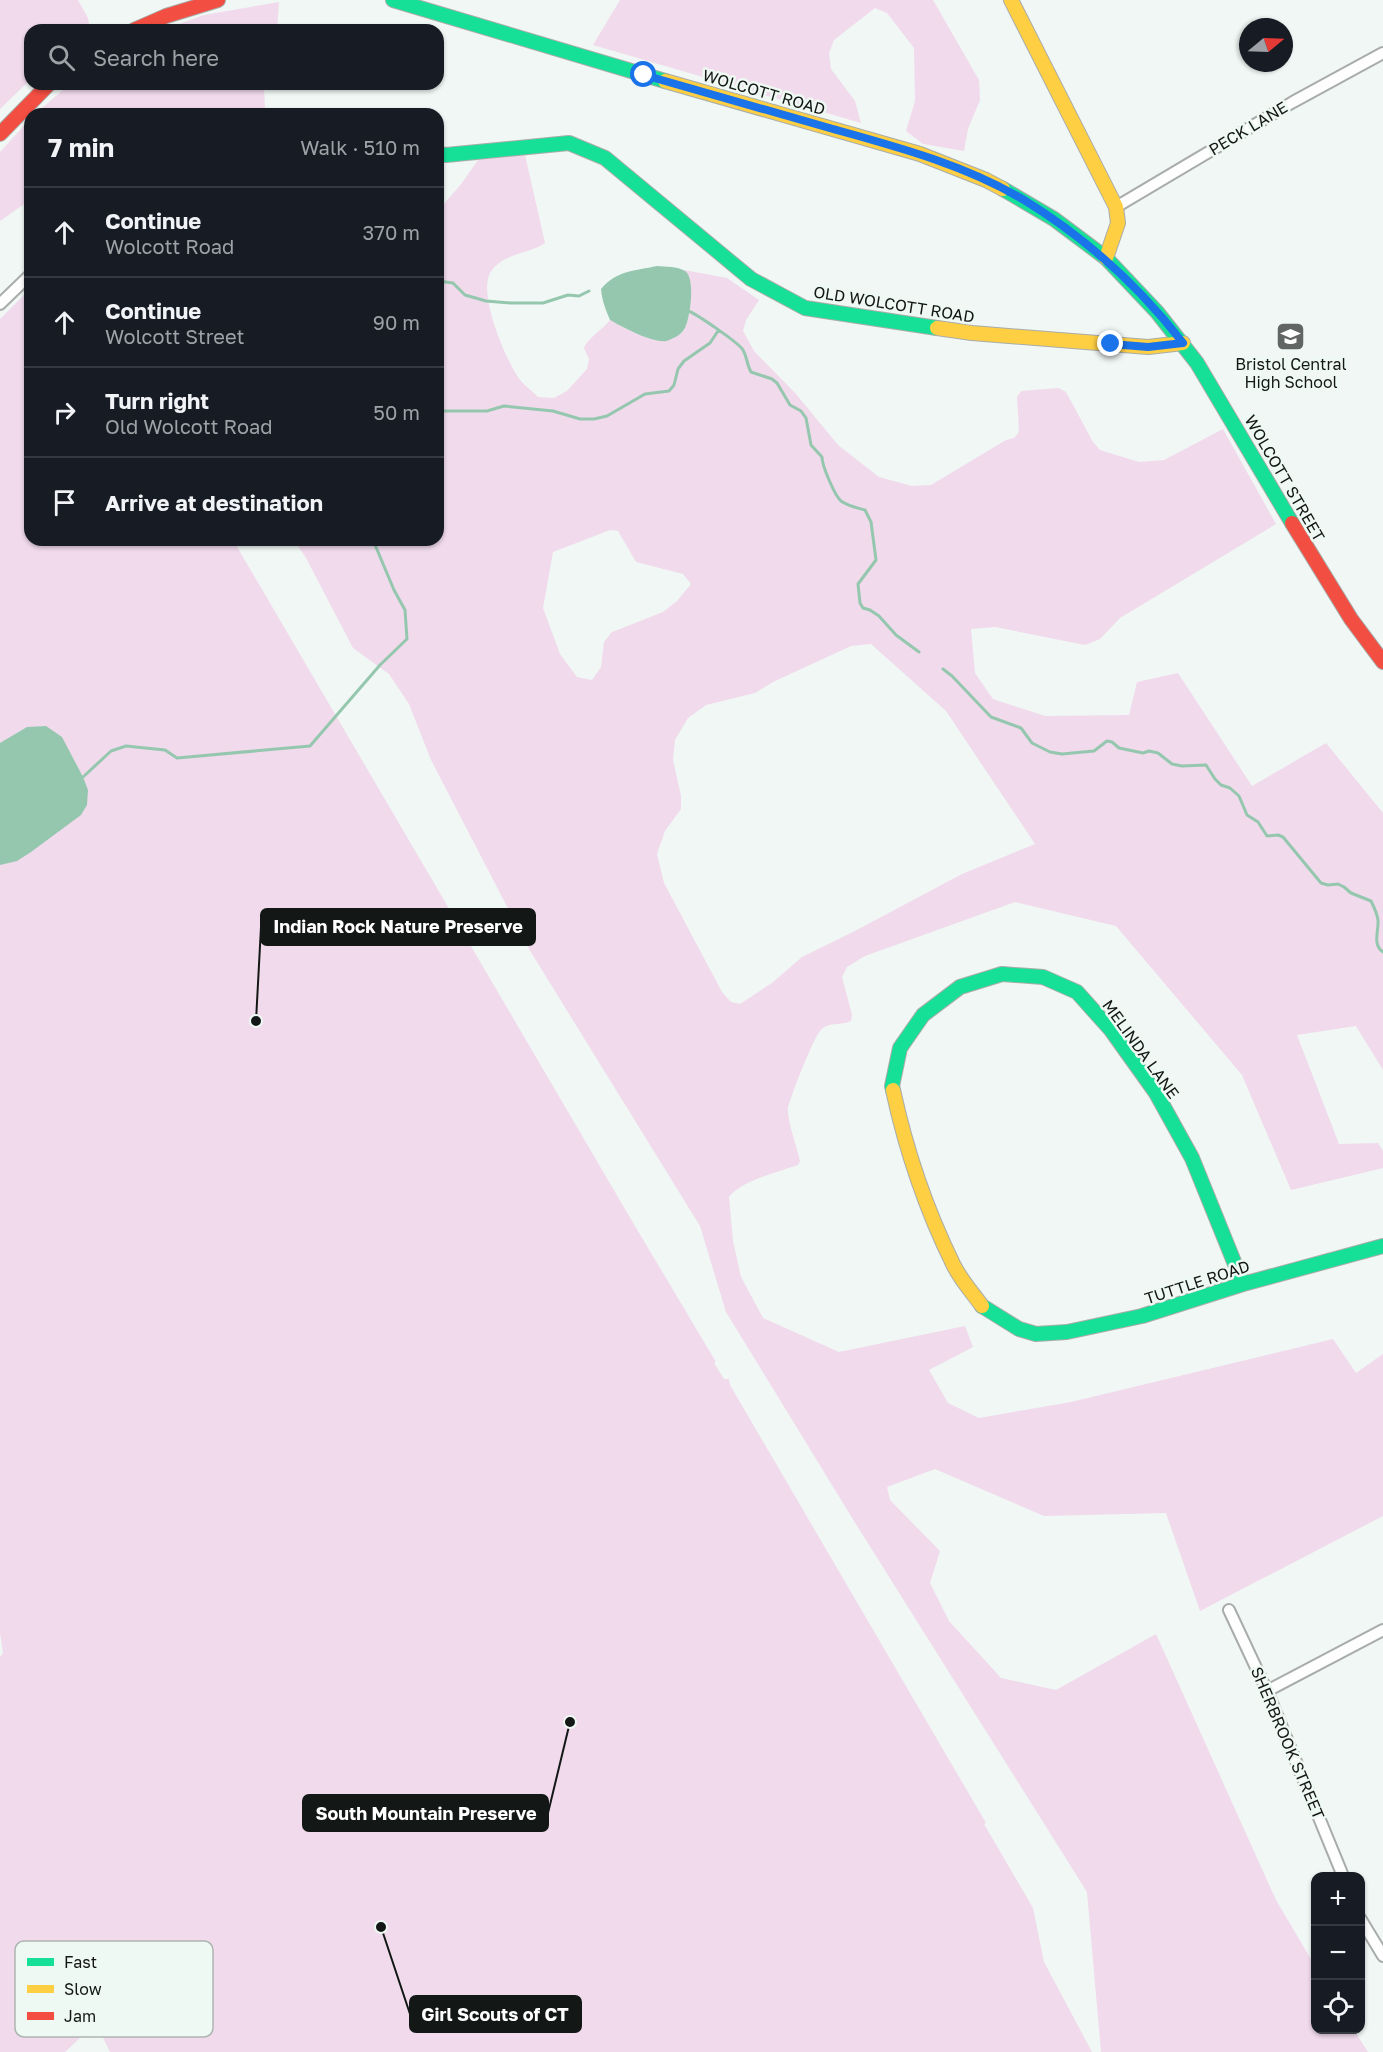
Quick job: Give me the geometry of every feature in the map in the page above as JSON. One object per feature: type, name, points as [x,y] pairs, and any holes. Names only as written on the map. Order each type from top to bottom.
[{"type":"street","points":[[148,24],[218,0]]},
{"type":"street","name":"WOLCOTT ROAD","points":[[393,0],[931,158],[986,180],[1023,199],[1106,258]]},
{"type":"street","points":[[1011,0],[1116,207],[1118,223],[1106,258]]},
{"type":"street","name":"PECK LANE","points":[[1116,207],[1293,102],[1383,53]]},
{"type":"street","points":[[26,108],[44,90]]},
{"type":"street","points":[[0,134],[24,110]]},
{"type":"street","name":"OLD WOLCOTT ROAD","points":[[444,155],[569,144],[605,158],[751,279],[804,308],[972,333],[1148,347],[1183,343]]},
{"type":"street","name":"WOLCOTT STREET","points":[[1106,258],[1183,343],[1211,385],[1351,619],[1383,662]]},
{"type":"street","points":[[0,304],[24,280]]},
{"type":"street","name":"MELINDA LANE","points":[[1019,1329],[982,1306],[954,1266],[926,1201],[903,1135],[892,1086],[900,1047],[923,1016],[960,987],[1002,974],[1043,977],[1077,992],[1111,1030],[1156,1093],[1192,1158],[1243,1284]]},
{"type":"street","name":"TUTTLE ROAD","points":[[1019,1329],[1036,1334],[1067,1332],[1142,1317],[1243,1284],[1383,1246]]},
{"type":"street","name":"SHERBROOK STREET","points":[[1229,1610],[1268,1691],[1341,1872]]},
{"type":"street","points":[[1268,1691],[1383,1630]]},
{"type":"street","points":[[1365,1926],[1383,1956]]},
{"type":"shaded area","points":[[0,0],[78,0],[89,24],[24,24],[24,86],[0,109]]},
{"type":"shaded area","points":[[620,0],[933,0],[979,80],[980,100],[968,129],[964,151],[923,144],[906,131],[915,101],[914,48],[887,13],[875,8],[834,40],[829,53],[831,69],[855,101],[861,123],[593,45]]},
{"type":"shaded area","points":[[279,2],[277,24],[179,24],[204,15]]},
{"type":"shaded area","points":[[63,90],[264,90],[265,108],[42,108]]},
{"type":"shaded area","points":[[24,126],[24,204],[0,221],[0,152]]},
{"type":"shaded area","points":[[525,155],[545,243],[497,264],[488,279],[487,292],[499,338],[511,365],[521,380],[538,397],[554,398],[567,391],[587,369],[589,359],[584,348],[610,320],[637,334],[653,339],[669,339],[681,333],[685,328],[690,307],[689,282],[684,270],[727,278],[759,300],[746,320],[743,331],[754,351],[796,394],[838,445],[879,477],[912,486],[931,485],[1006,440],[1014,438],[1019,432],[1017,397],[1021,391],[1059,388],[1066,392],[1093,442],[1100,450],[1139,462],[1164,460],[1223,429],[1276,524],[1120,618],[1100,639],[1085,645],[995,627],[971,629],[975,673],[993,699],[1045,716],[1129,715],[1137,682],[1178,673],[1252,786],[1326,743],[1383,813],[1383,1070],[1356,1026],[1297,1035],[1339,1144],[1378,1143],[1383,1151],[1383,1168],[1291,1190],[1242,1075],[1116,926],[1015,902],[865,956],[847,967],[842,977],[852,1015],[851,1021],[827,1026],[820,1031],[807,1057],[789,1105],[789,1121],[800,1161],[798,1165],[742,1186],[729,1197],[733,1241],[741,1277],[763,1318],[839,1352],[965,1326],[973,1347],[929,1370],[948,1403],[979,1418],[1071,1402],[1333,1339],[1356,1373],[1383,1354],[1383,1516],[1200,1611],[1166,1513],[1044,1516],[935,1469],[887,1487],[890,1500],[940,1551],[930,1583],[949,1621],[1001,1678],[1056,1690],[1156,1634],[1276,1900],[1311,1959],[1311,2034],[1357,2034],[1368,2052],[1101,2052],[1087,1892],[726,1312],[700,1226],[529,949],[431,760],[409,704],[389,674],[353,648],[298,546],[444,546],[444,204],[478,160]],"holes":[[[610,530],[618,531],[636,562],[683,574],[691,584],[677,601],[663,612],[612,632],[604,642],[601,667],[592,680],[577,677],[560,654],[543,608],[553,552]],[[871,644],[946,711],[1035,844],[962,874],[802,957],[772,983],[740,1004],[731,1002],[722,992],[664,883],[657,854],[665,831],[681,809],[681,796],[673,760],[675,740],[688,718],[706,705],[755,693],[773,682],[851,646]]]},
{"type":"shaded area","points":[[657,266],[675,267],[685,271],[691,289],[689,316],[685,328],[677,336],[666,341],[645,337],[610,320],[601,289],[620,275]]},
{"type":"shaded area","points":[[24,295],[24,546],[237,546],[716,1362],[714,1363],[724,1379],[729,1379],[730,1385],[986,1823],[984,1824],[1033,1908],[1044,1962],[1092,2052],[110,2052],[103,2037],[213,2037],[213,1941],[15,1941],[15,2037],[81,2037],[65,2052],[0,2052],[0,1657],[3,1653],[0,1633],[0,319]]},
{"type":"shaded area","points":[[46,726],[62,737],[83,777],[88,790],[87,805],[81,815],[31,852],[17,861],[0,865],[0,743],[27,727]]},
{"type":"waterway","points":[[444,282],[453,283],[465,295],[486,301],[511,303],[543,303],[568,295],[579,296],[589,291]]},
{"type":"waterway","points":[[686,310],[740,346],[751,372],[777,383],[790,405],[801,411],[806,418],[811,445],[822,457],[826,474],[838,498],[853,507],[865,510],[871,522],[876,560],[858,584],[860,603],[863,608],[879,616],[896,635],[919,652]]},
{"type":"waterway","points":[[444,411],[487,411],[504,406],[553,411],[580,419],[607,416],[645,394],[669,391],[684,361],[710,343],[718,331]]},
{"type":"waterway","points":[[83,777],[111,751],[126,746],[165,750],[177,758],[310,746],[380,665],[407,639],[405,610],[376,546]]},
{"type":"waterway","points":[[943,669],[991,717],[1021,728],[1032,743],[1050,752],[1062,754],[1094,751],[1107,741],[1119,748],[1143,753],[1149,751],[1158,753],[1172,764],[1206,765],[1221,785],[1230,788],[1239,796],[1247,815],[1258,822],[1267,836],[1283,837],[1321,883],[1338,884],[1351,893],[1371,901],[1378,920],[1378,945],[1383,952]]},
{"type":"traffic: fast","points":[[393,0],[665,81]]},
{"type":"traffic: fast","points":[[444,155],[569,143],[605,158],[751,279],[805,308],[937,328]]},
{"type":"traffic: fast","points":[[1003,189],[1054,219],[1106,258],[1157,312],[1197,363],[1292,523]]},
{"type":"traffic: fast","points":[[893,1090],[900,1048],[923,1015],[960,987],[1002,974],[1043,977],[1077,992],[1111,1030],[1156,1093],[1192,1158],[1243,1284]]},
{"type":"traffic: fast","points":[[982,1306],[1019,1329],[1036,1334],[1067,1332],[1142,1316],[1243,1284],[1383,1246]]},
{"type":"traffic: slow","points":[[1011,0],[1116,207],[1118,223],[1106,258]]},
{"type":"traffic: slow","points":[[665,81],[920,154],[1003,189]]},
{"type":"traffic: slow","points":[[937,328],[972,333],[1148,347],[1183,343]]},
{"type":"traffic: slow","points":[[893,1090],[904,1135],[934,1222],[956,1270],[982,1306]]},
{"type":"traffic: jam","points":[[148,24],[218,0]]},
{"type":"traffic: jam","points":[[25,108],[43,90]]},
{"type":"traffic: jam","points":[[0,134],[24,110]]},
{"type":"traffic: jam","points":[[1292,523],[1351,619],[1383,662]]},
{"type":"place","name":"Bristol Central High School","points":[[1291,336]]},
{"type":"place","name":"Indian Rock Nature Preserve","points":[[256,1021]]},
{"type":"place","name":"South Mountain Preserve","points":[[570,1722]]},
{"type":"place","name":"Girl Scouts of CT","points":[[381,1927]]},
{"type":"route","points":[[644,75],[920,154],[986,180],[1023,199],[1106,258],[1183,343],[1148,347],[1111,344]]}]
